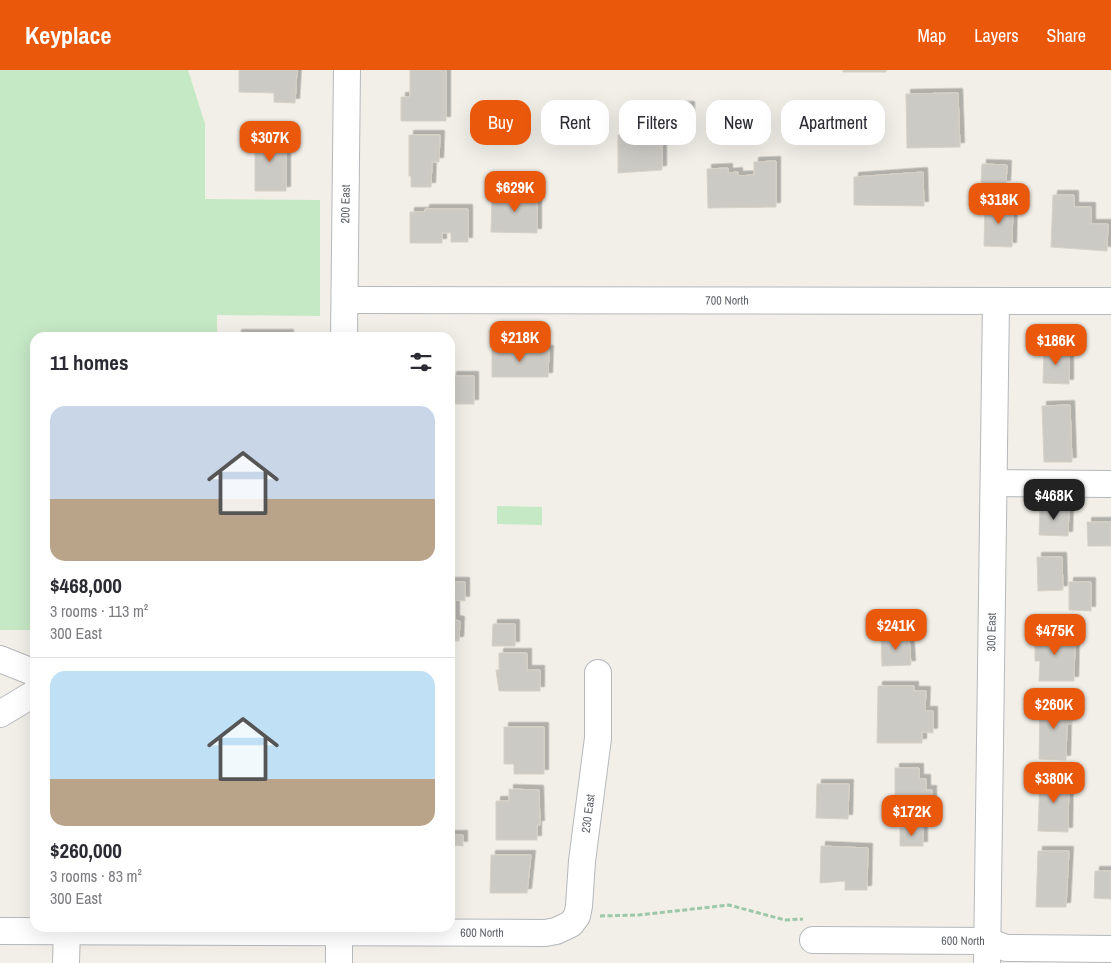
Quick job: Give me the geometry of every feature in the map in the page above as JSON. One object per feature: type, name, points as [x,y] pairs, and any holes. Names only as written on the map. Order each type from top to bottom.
[{"type":"street","name":"200 East","points":[[344,332],[347,70]]},
{"type":"street","name":"700 North","points":[[345,300],[1111,301]]},
{"type":"street","name":"300 East","points":[[988,952],[996,301]]},
{"type":"street","points":[[994,483],[1111,484]]},
{"type":"street","points":[[0,659],[30,670]]},
{"type":"street","name":"230 East","points":[[545,933],[556,931],[571,924],[577,916],[598,738],[598,673]]},
{"type":"street","points":[[0,714],[30,696]]},
{"type":"street","name":"600 North","points":[[0,930],[30,930]]},
{"type":"street","name":"600 North","points":[[810,930],[988,952],[1006,948],[1111,949]]},
{"type":"street","points":[[66,963],[67,932]]},
{"type":"street","points":[[339,932],[339,963]]},
{"type":"street","name":"600 North","points":[[455,932],[545,933]]},
{"type":"path","points":[[597,916],[639,915],[729,904],[785,920],[810,930]]},
{"type":"green space","points":[[0,70],[188,70],[205,124],[205,199],[320,200],[320,316],[217,315],[217,332],[30,332],[30,630],[0,630]]},
{"type":"green space","points":[[497,506],[542,507],[542,525],[497,524]]},
{"type":"building","points":[[239,70],[297,70],[295,103],[274,102],[274,93],[239,92]]},
{"type":"building","points":[[410,70],[446,70],[446,121],[401,121],[401,97],[410,97]]},
{"type":"building","points":[[843,70],[886,70],[886,72],[843,72]]},
{"type":"building","points":[[958,93],[960,147],[907,148],[906,94]]},
{"type":"building","points":[[409,135],[440,135],[439,162],[432,162],[431,187],[411,187],[411,176],[409,176]]},
{"type":"building","points":[[618,135],[619,145],[662,145],[662,170],[618,173]]},
{"type":"building","points":[[255,136],[286,136],[286,191],[255,191]]},
{"type":"building","points":[[776,161],[776,207],[708,208],[707,169],[728,168],[728,173],[738,172],[738,176],[754,175],[754,162]]},
{"type":"building","points":[[982,164],[1007,165],[1006,185],[981,185]]},
{"type":"building","points":[[923,172],[924,206],[854,205],[854,177]]},
{"type":"building","points":[[509,189],[527,190],[527,198],[537,198],[537,233],[491,232],[492,198],[509,198]]},
{"type":"building","points":[[1053,195],[1074,195],[1074,207],[1091,207],[1091,224],[1108,224],[1107,251],[1051,247]]},
{"type":"building","points":[[985,204],[1013,204],[1012,247],[984,246]]},
{"type":"building","points":[[425,209],[468,209],[468,242],[451,242],[451,233],[442,233],[442,243],[410,243],[410,212],[425,212]]},
{"type":"building","points":[[1044,347],[1069,348],[1069,384],[1043,383]]},
{"type":"building","points":[[492,350],[549,350],[548,377],[492,377]]},
{"type":"building","points":[[455,376],[474,376],[474,404],[455,404]]},
{"type":"building","points":[[1070,405],[1072,462],[1044,462],[1042,406]]},
{"type":"building","points":[[1040,507],[1069,508],[1068,536],[1039,535]]},
{"type":"building","points":[[1087,522],[1111,522],[1111,546],[1088,546]]},
{"type":"building","points":[[1037,557],[1062,557],[1063,590],[1038,591]]},
{"type":"building","points":[[455,582],[465,582],[465,601],[455,600]]},
{"type":"building","points":[[1069,582],[1091,582],[1091,611],[1069,610]]},
{"type":"building","points":[[455,620],[460,621],[459,641],[455,641]]},
{"type":"building","points":[[493,624],[515,624],[515,646],[492,646]]},
{"type":"building","points":[[1040,631],[1068,631],[1068,642],[1075,642],[1074,681],[1039,681],[1040,661],[1035,661],[1035,637],[1040,637]]},
{"type":"building","points":[[909,636],[911,665],[882,666],[881,637]]},
{"type":"building","points":[[499,653],[527,653],[527,670],[540,670],[540,691],[499,691],[496,670],[499,670]]},
{"type":"building","points":[[878,686],[914,686],[914,691],[926,691],[925,711],[933,711],[933,733],[922,732],[922,743],[877,743]]},
{"type":"building","points":[[1040,703],[1072,704],[1071,724],[1067,724],[1066,760],[1039,759]]},
{"type":"building","points":[[504,727],[544,727],[544,774],[514,774],[514,764],[504,764]]},
{"type":"building","points":[[895,768],[919,768],[919,779],[926,779],[926,790],[932,790],[932,807],[926,807],[926,818],[895,818]]},
{"type":"building","points":[[1040,776],[1069,777],[1068,832],[1038,831]]},
{"type":"building","points":[[817,784],[849,784],[848,819],[816,818]]},
{"type":"building","points":[[509,789],[539,790],[540,825],[537,825],[537,840],[496,840],[496,801],[509,801]]},
{"type":"building","points":[[900,828],[923,828],[923,846],[900,846]]},
{"type":"building","points":[[455,835],[463,835],[463,846],[455,845]]},
{"type":"building","points":[[821,846],[868,848],[867,890],[845,890],[845,881],[820,883]]},
{"type":"building","points":[[1038,851],[1069,851],[1066,907],[1036,907]]},
{"type":"building","points":[[491,855],[531,855],[527,893],[490,893]]},
{"type":"building","points":[[1095,871],[1111,871],[1111,899],[1094,898]]}]
